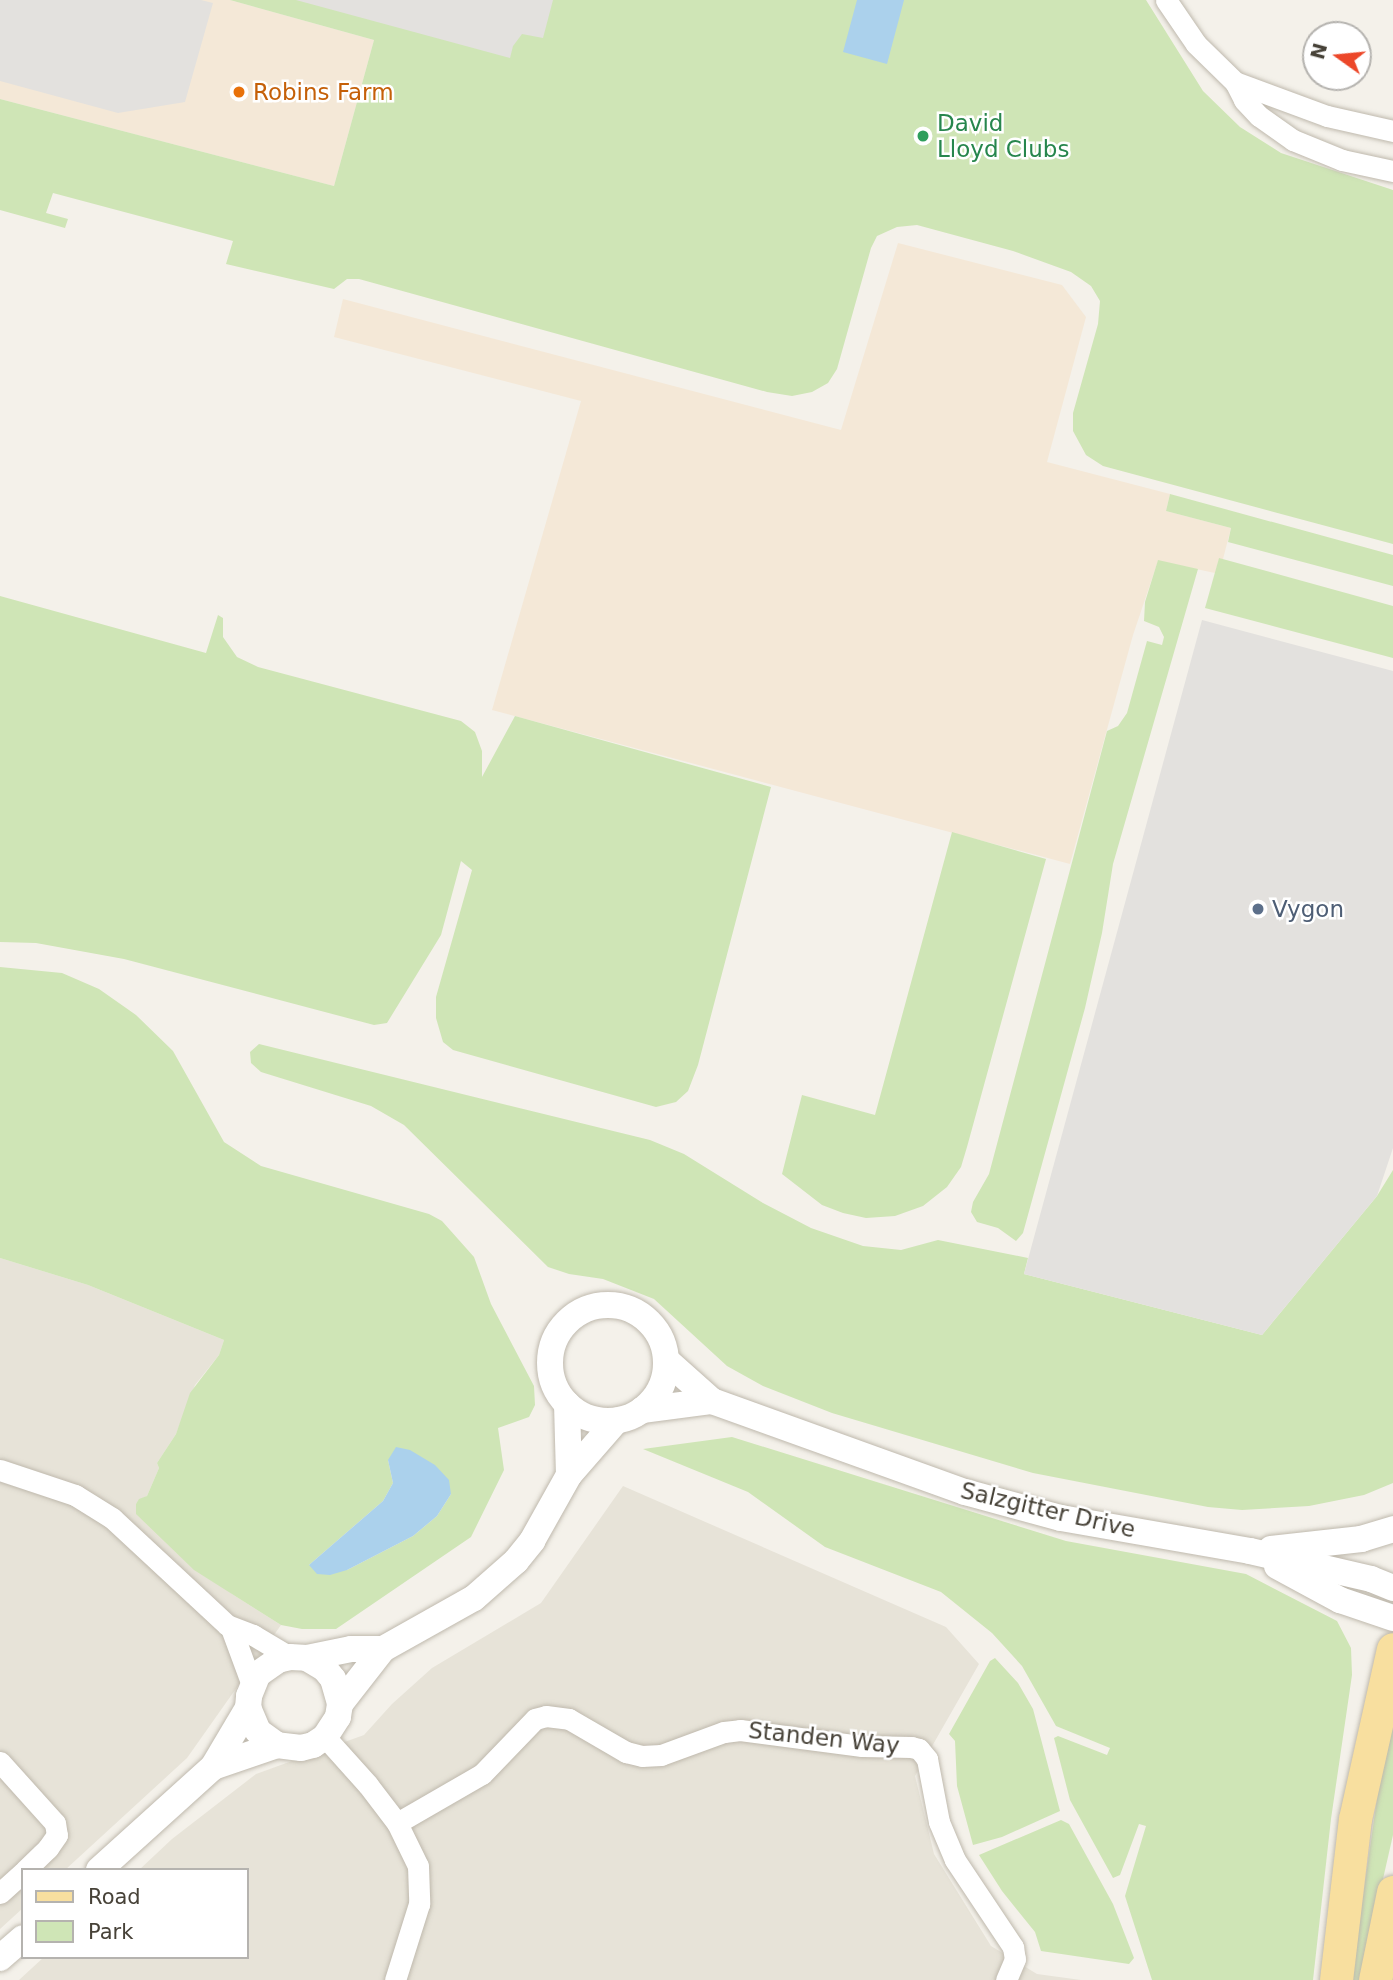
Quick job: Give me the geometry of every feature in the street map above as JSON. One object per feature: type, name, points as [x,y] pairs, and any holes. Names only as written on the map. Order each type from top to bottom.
[{"type":"main road","points":[[1336,1980],[1355,1819],[1393,1649]]},
{"type":"main road","points":[[1375,1980],[1393,1892]]},
{"type":"street","points":[[1166,0],[1196,44],[1235,82],[1244,100],[1259,116],[1293,140],[1342,160],[1393,171]]},
{"type":"street","points":[[1235,82],[1328,116],[1393,131]]},
{"type":"street","name":"Salzgitter Drive","points":[[569,1475],[567,1404],[556,1390],[550,1356],[555,1338],[566,1322],[581,1311],[598,1305],[615,1305],[645,1317],[663,1344],[666,1360],[712,1401],[927,1479],[1031,1511],[1250,1551],[1371,1579],[1393,1588]]},
{"type":"street","points":[[642,1410],[655,1396],[663,1379],[666,1360]]},
{"type":"street","name":"Salzgitter Drive","points":[[214,1767],[276,1745],[301,1748],[325,1737],[338,1717],[340,1704],[383,1649],[474,1598],[497,1579],[532,1541],[569,1475],[616,1421],[642,1410],[712,1401]]},
{"type":"street","points":[[567,1404],[581,1415],[616,1421]]},
{"type":"street","points":[[0,1470],[75,1494],[112,1518],[231,1628],[253,1635],[299,1658],[317,1663],[333,1679],[340,1704]]},
{"type":"street","points":[[1250,1551],[1361,1539],[1393,1529]]},
{"type":"street","points":[[1250,1551],[1325,1593],[1393,1618]]},
{"type":"street","points":[[231,1628],[258,1731],[276,1745]]},
{"type":"street","name":"Salzgitter Drive","points":[[101,1868],[214,1767],[267,1666],[335,1650],[383,1649]]},
{"type":"street","name":"Standen Way","points":[[397,1823],[482,1774],[535,1719],[546,1716],[569,1719],[626,1752],[642,1756],[661,1755],[724,1732],[740,1730],[862,1746],[919,1749],[927,1759],[939,1822],[955,1860],[1013,1947],[1015,1959],[1006,1980]]},
{"type":"street","points":[[325,1737],[397,1823],[413,1853],[421,1885],[417,1911],[396,1980]]},
{"type":"street","points":[[0,1762],[55,1823],[57,1835],[27,1868]]},
{"type":"street","points":[[0,1893],[21,1874]]},
{"type":"street","points":[[0,1958],[21,1940]]},
{"type":"shaded area","points":[[0,0],[230,0],[374,40],[334,186],[0,99]]},
{"type":"shaded area","points":[[0,0],[201,0],[213,3],[185,102],[118,113],[0,81]]},
{"type":"shaded area","points":[[296,0],[553,0],[543,38],[522,34],[513,46],[510,58]]},
{"type":"shaded area","points":[[898,243],[1062,285],[1086,317],[1047,462],[1170,494],[1166,511],[1231,528],[1223,559],[1219,559],[1215,573],[1158,561],[1133,635],[1070,864],[492,710],[581,401],[334,337],[343,299],[841,430]]},
{"type":"shaded area","name":"Vygon","points":[[1202,620],[1393,671],[1393,1148],[1377,1196],[1262,1335],[1024,1274]]},
{"type":"shaded area","points":[[0,1258],[88,1285],[224,1340],[219,1355],[195,1385],[176,1434],[157,1463],[159,1468],[147,1496],[136,1504],[136,1513],[232,1594],[281,1625],[187,1758],[67,1868],[21,1868],[21,1910],[0,1929]]},
{"type":"shaded area","points":[[623,1486],[946,1627],[979,1664],[915,1776],[934,1854],[991,1946],[1037,1974],[1081,1980],[19,1980],[42,1959],[248,1959],[248,1868],[141,1868],[172,1839],[256,1774],[364,1735],[392,1704],[432,1668],[541,1603]]},
{"type":"green space","points":[[230,0],[1146,0],[1203,91],[1240,127],[1281,153],[1393,190],[1393,544],[1103,466],[1086,455],[1073,431],[1073,413],[1098,324],[1100,301],[1091,286],[1071,272],[1013,251],[917,225],[897,227],[877,236],[871,248],[837,369],[828,383],[812,392],[792,396],[767,392],[359,279],[347,279],[334,289],[226,264],[233,241],[53,193],[46,213],[68,219],[65,228],[0,210],[0,99],[334,186],[374,40]]},
{"type":"green space","points":[[1170,494],[1393,555],[1393,586],[1228,542],[1231,528],[1166,511]]},
{"type":"green space","points":[[1219,558],[1393,606],[1393,658],[1205,608]]},
{"type":"green space","points":[[1158,560],[1198,569],[1113,864],[1102,933],[1085,1008],[1023,1233],[1016,1241],[998,1228],[977,1222],[971,1212],[973,1202],[989,1174],[1107,731],[1118,726],[1127,713],[1147,641],[1162,645],[1164,637],[1159,627],[1144,621],[1145,602]]},
{"type":"green space","points":[[0,596],[206,653],[218,615],[223,618],[223,637],[237,657],[258,667],[461,721],[475,732],[482,751],[482,777],[515,716],[771,787],[698,1065],[688,1091],[676,1102],[656,1107],[453,1050],[443,1042],[436,1018],[436,997],[472,870],[461,861],[441,935],[387,1023],[374,1025],[124,959],[36,943],[0,942]]},
{"type":"green space","points":[[952,832],[1046,859],[967,1147],[961,1167],[947,1187],[923,1206],[895,1216],[866,1218],[843,1213],[822,1205],[782,1174],[802,1095],[875,1115]]},
{"type":"green space","points":[[0,967],[62,973],[99,989],[136,1015],[173,1051],[224,1142],[261,1166],[429,1214],[442,1221],[474,1257],[491,1304],[534,1386],[535,1405],[529,1417],[498,1428],[504,1470],[471,1537],[336,1629],[302,1629],[281,1625],[194,1570],[136,1514],[136,1504],[139,1499],[147,1496],[159,1468],[157,1463],[176,1434],[190,1393],[219,1355],[224,1340],[88,1285],[0,1258]],"holes":[[[388,1460],[451,1494],[437,1516],[413,1536],[347,1570],[309,1565],[383,1501],[393,1483]]]},
{"type":"green space","points":[[259,1044],[650,1140],[684,1154],[763,1203],[811,1228],[863,1246],[901,1250],[938,1240],[1028,1258],[1024,1274],[1262,1335],[1377,1196],[1393,1170],[1393,1483],[1364,1495],[1309,1506],[1242,1510],[1208,1507],[1033,1473],[832,1413],[763,1386],[727,1366],[654,1299],[603,1279],[569,1274],[548,1267],[404,1125],[371,1106],[261,1072],[251,1063],[250,1052]]},
{"type":"green space","points":[[732,1437],[1066,1541],[1246,1574],[1337,1621],[1351,1648],[1352,1675],[1331,1819],[1313,1980],[1152,1980],[1125,1896],[1146,1826],[1139,1824],[1120,1875],[1113,1878],[1070,1800],[1054,1738],[1058,1736],[1107,1755],[1110,1748],[1056,1726],[1022,1666],[992,1633],[941,1592],[825,1547],[748,1492],[643,1449]]},
{"type":"green space","points":[[995,1658],[1018,1683],[1033,1709],[1060,1811],[1002,1837],[973,1845],[957,1786],[955,1741],[949,1734],[990,1661]]},
{"type":"green space","points":[[1393,1724],[1393,1835],[1360,1980],[1351,1980],[1378,1792]]},
{"type":"green space","points":[[1061,1820],[1069,1824],[1113,1904],[1134,1958],[1129,1964],[1041,1951],[1035,1932],[1002,1891],[979,1855]]},
{"type":"water","points":[[857,0],[904,0],[887,64],[843,52]]},
{"type":"water","points":[[396,1447],[410,1450],[435,1465],[449,1480],[451,1494],[437,1516],[413,1536],[347,1570],[330,1575],[317,1574],[309,1565],[383,1501],[393,1483],[388,1460]]},
{"type":"place","name":"Robins Farm","points":[[239,92]]},
{"type":"place","name":"David Lloyd Clubs","points":[[923,136]]},
{"type":"place","name":"Vygon","points":[[1258,909]]}]
